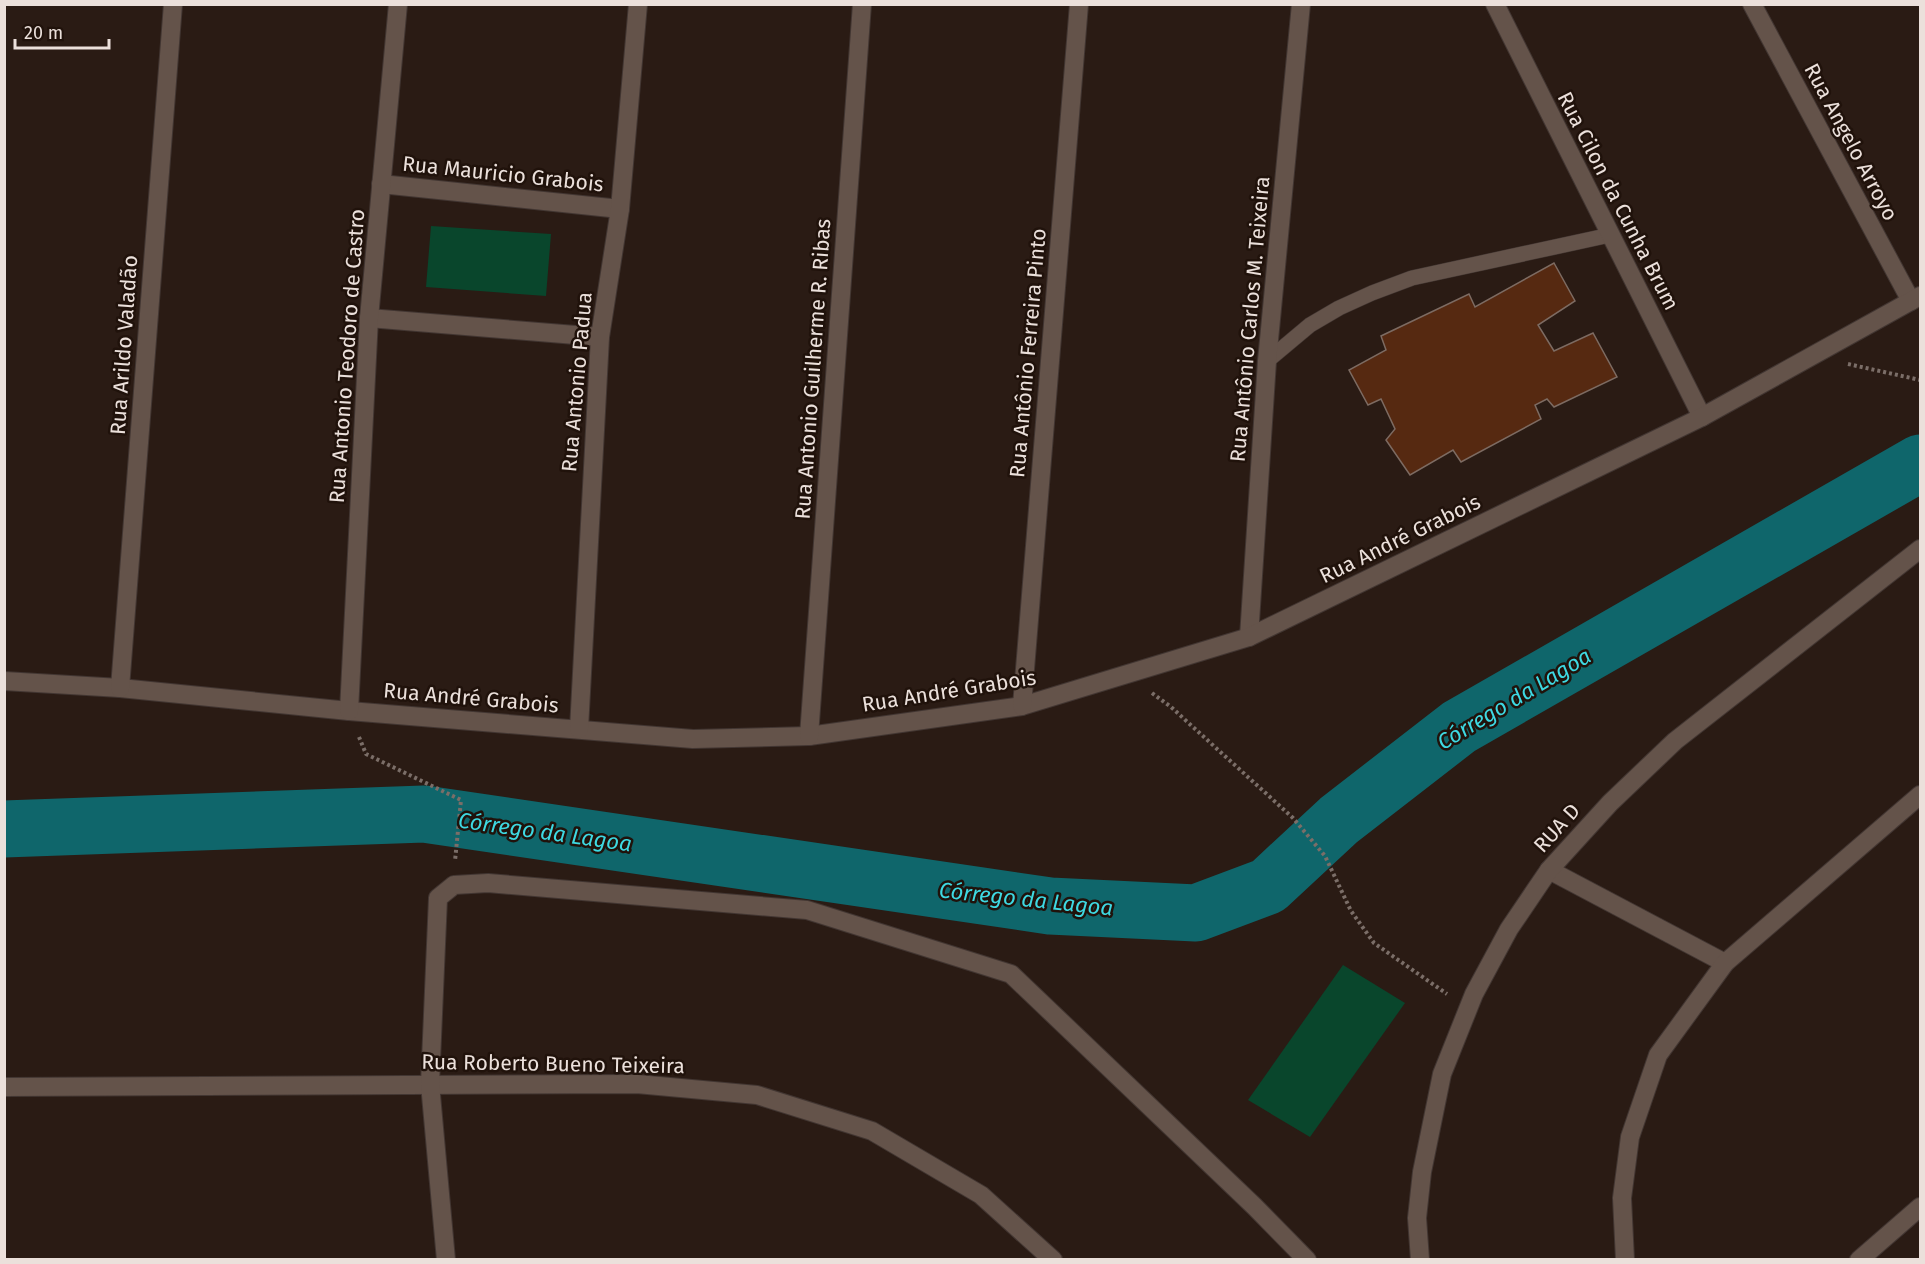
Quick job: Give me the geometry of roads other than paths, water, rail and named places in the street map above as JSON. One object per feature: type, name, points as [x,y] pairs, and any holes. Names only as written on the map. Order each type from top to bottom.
[{"type":"street","name":"Rua Arildo Valadão","points":[[120,688],[173,4]]},
{"type":"street","name":"Rua Antonio Teodoro de Castro","points":[[349,711],[369,318],[398,4]]},
{"type":"street","name":"Rua Antonio Padua","points":[[579,729],[600,337],[620,209],[638,4]]},
{"type":"street","name":"Rua Antonio Guilherme R. Ribas","points":[[809,736],[862,4]]},
{"type":"street","name":"Rua Antônio Ferreira Pinto","points":[[1022,706],[1079,4]]},
{"type":"street","name":"Rua Antônio Carlos M. Teixeira","points":[[1249,637],[1267,361],[1301,4]]},
{"type":"street","name":"Rua Cilon da Cunha Brum","points":[[1495,4],[1702,417]]},
{"type":"street","name":"Rua Angelo Arroyo","points":[[1752,4],[1916,299]]},
{"type":"street","name":"Rua Mauricio Grabois","points":[[381,184],[620,209]]},
{"type":"street","name":"Rua André Grabois","points":[[4,681],[120,688],[349,711],[693,739],[809,736],[1022,706],[1249,637],[1702,417],[1916,299]]},
{"type":"street","points":[[369,318],[600,337]]},
{"type":"street","name":"RUA D","points":[[1420,1260],[1417,1218],[1422,1172],[1442,1074],[1468,1009],[1509,929],[1549,870],[1610,803],[1675,741],[1920,549]]},
{"type":"street","points":[[1625,1260],[1622,1198],[1630,1137],[1658,1055],[1725,963],[1920,795]]},
{"type":"street","points":[[1549,870],[1725,963]]},
{"type":"street","points":[[446,1260],[430,1084],[438,898],[454,885],[488,883],[807,910],[1011,974],[1254,1206],[1307,1260]]},
{"type":"street","name":"Rua Roberto Bueno Teixeira","points":[[4,1088],[637,1084],[757,1095],[872,1131],[981,1194],[1053,1260]]},
{"type":"street","points":[[1859,1260],[1920,1207]]},
{"type":"lane","points":[[1267,361],[1310,326],[1339,308],[1402,282],[1457,267],[1610,235]]},
{"type":"waterway","name":"Córrego da Lagoa","points":[[4,829],[424,814],[1050,906],[1196,913],[1268,886],[1339,820],[1459,727],[1920,463]]}]
